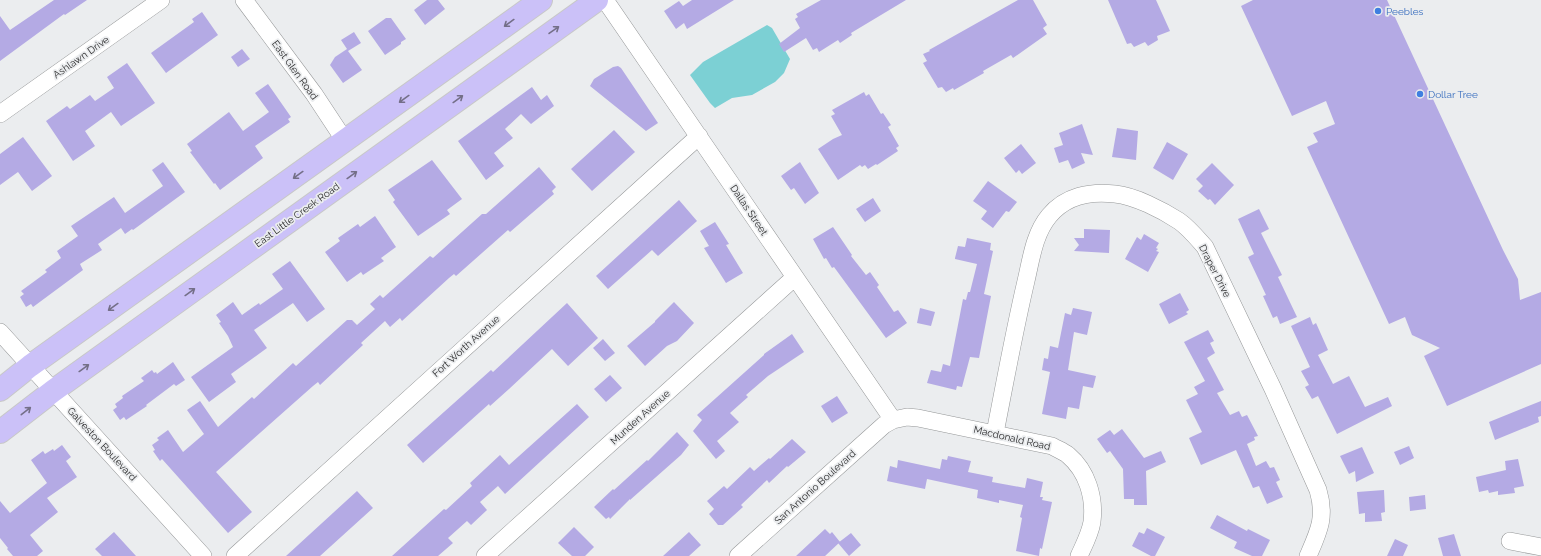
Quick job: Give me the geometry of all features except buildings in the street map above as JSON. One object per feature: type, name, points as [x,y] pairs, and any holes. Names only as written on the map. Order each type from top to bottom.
[{"type":"main road","points":[[0,390],[30,366],[541,0]]},
{"type":"main road","name":"East Little Creek Road","points":[[0,432],[53,391],[596,0]]},
{"type":"street","name":"Ashlawn Drive","points":[[0,114],[161,0]]},
{"type":"street","name":"East Glen Road","points":[[244,0],[314,94],[345,141]]},
{"type":"street","name":"Dallas Street","points":[[605,0],[893,420]]},
{"type":"street","name":"Fort Worth Avenue","points":[[235,556],[699,136]]},
{"type":"street","name":"Draper Drive","points":[[995,433],[1021,305],[1036,239],[1040,230],[1056,208],[1071,199],[1087,194],[1105,193],[1120,194],[1134,198],[1179,221],[1191,231],[1205,247],[1273,389],[1322,501],[1320,528],[1308,556]]},
{"type":"street","name":"Munden Avenue","points":[[485,556],[795,277]]},
{"type":"street","name":"Galveston Boulevard","points":[[0,332],[203,556]]},
{"type":"street","name":"Macdonald Road","points":[[893,420],[907,417],[918,418],[995,433],[1052,446],[1066,454],[1076,463],[1084,475],[1090,490],[1093,506],[1092,522],[1088,538],[1079,556]]},
{"type":"street","name":"San Antonio Boulevard","points":[[738,556],[884,425],[893,420]]},
{"type":"street","points":[[1510,541],[1541,547]]},
{"type":"water","points":[[767,25],[772,28],[790,59],[784,73],[775,82],[752,95],[732,98],[715,108],[690,75],[703,62]]},
{"type":"place","name":"Peebles","points":[[1378,11]]},
{"type":"place","name":"Dollar Tree","points":[[1420,94]]}]
